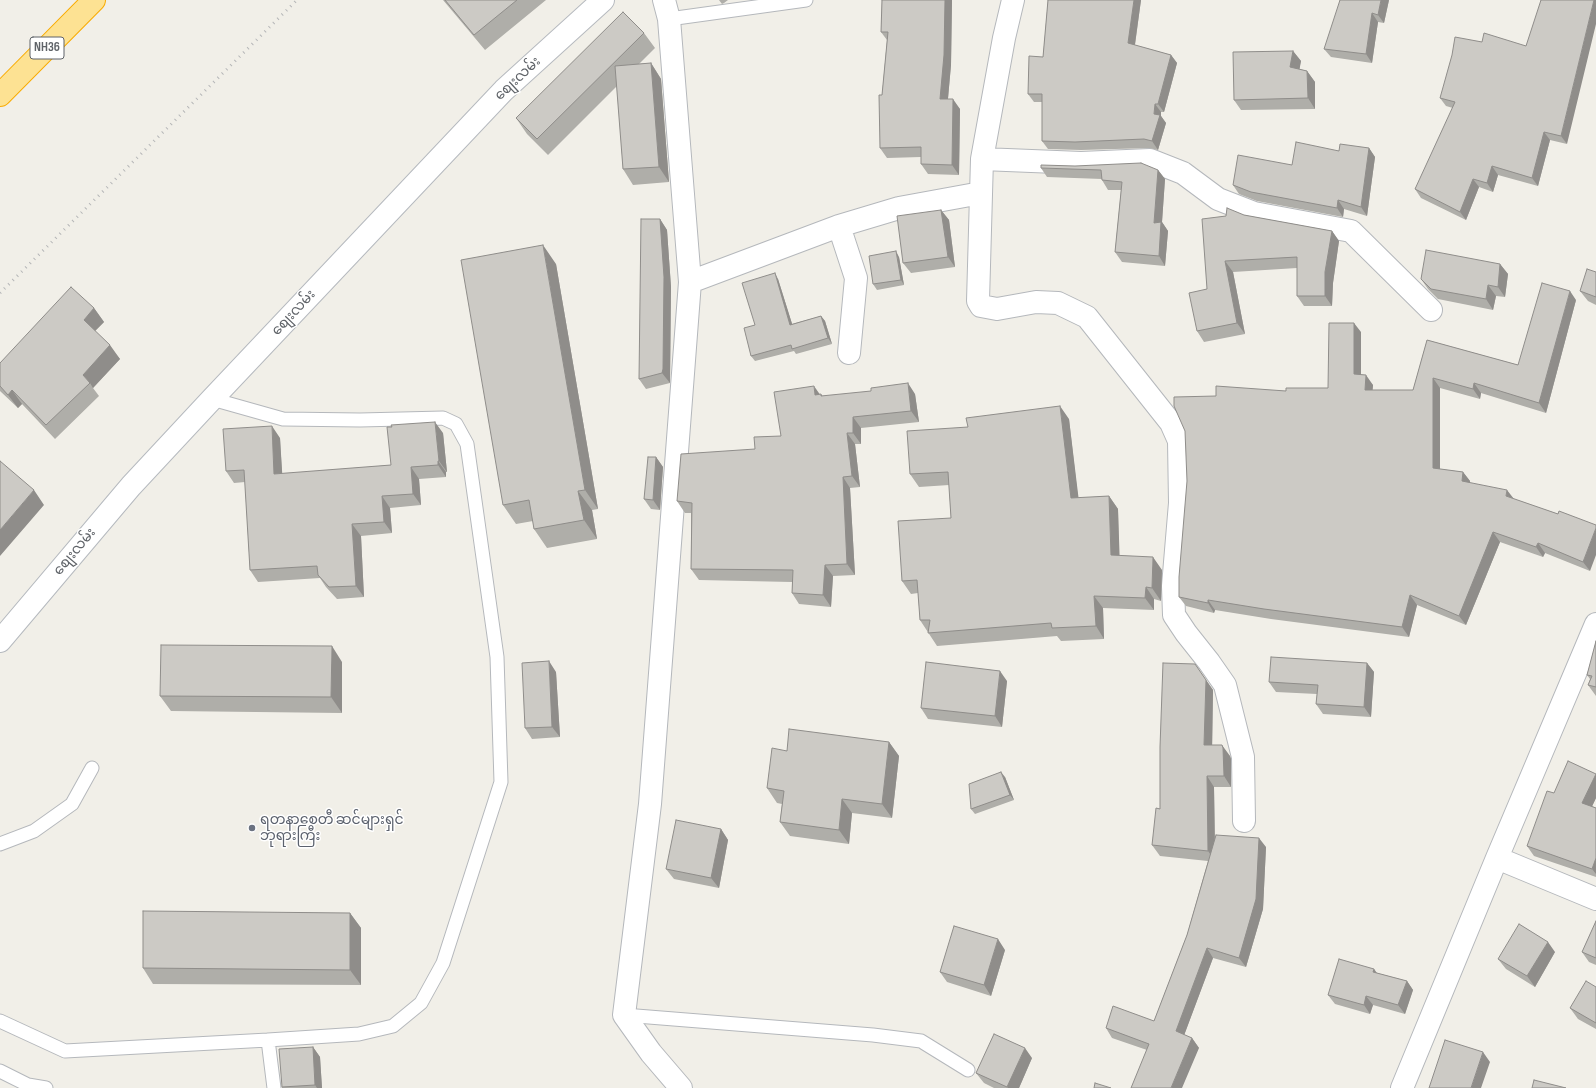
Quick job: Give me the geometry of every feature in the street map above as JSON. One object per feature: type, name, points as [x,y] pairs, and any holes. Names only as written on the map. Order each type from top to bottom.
[{"type":"highway","name":"NH36","points":[[0,95],[94,0]]},
{"type":"street","name":"စျေးလမ်း","points":[[0,641],[131,486],[212,399],[504,90],[603,0]]},
{"type":"street","points":[[1013,0],[1004,38],[982,159],[978,301],[981,306],[997,309],[1036,302],[1058,303],[1087,317],[1171,423],[1179,441],[1180,503],[1173,586],[1174,615],[1186,634],[1210,662],[1226,684],[1243,757],[1244,821]]},
{"type":"street","points":[[666,9],[690,282],[650,804],[624,1015],[651,1053],[681,1088]]},
{"type":"street","points":[[982,159],[1081,163],[1150,160],[1183,173],[1218,199],[1254,213],[1351,231],[1431,310]]},
{"type":"street","points":[[690,282],[839,226],[899,208],[981,194]]},
{"type":"street","points":[[839,226],[856,278],[849,353]]},
{"type":"street","points":[[1402,1088],[1596,624]]},
{"type":"street","points":[[1497,858],[1596,899]]},
{"type":"lane","points":[[666,9],[806,0]]},
{"type":"lane","points":[[0,1021],[65,1051],[359,1034],[393,1026],[421,1003],[443,963],[501,782],[497,657],[467,444],[456,424],[443,418],[360,420],[282,419],[212,399]]},
{"type":"lane","points":[[0,844],[34,831],[72,804],[92,768]]},
{"type":"lane","points":[[624,1015],[872,1035],[921,1041],[968,1070]]},
{"type":"lane","points":[[268,1040],[274,1088]]},
{"type":"lane","points":[[0,1071],[28,1085],[46,1088]]},
{"type":"building","points":[[445,0],[517,0],[474,35]]},
{"type":"building","points":[[882,0],[945,0],[944,55],[940,99],[953,99],[952,165],[921,164],[921,147],[880,148],[879,95],[882,95],[888,32],[881,32]]},
{"type":"building","points":[[1048,0],[1134,0],[1128,43],[1171,55],[1158,104],[1155,104],[1154,114],[1160,115],[1152,141],[1144,139],[1075,142],[1042,141],[1042,94],[1028,94],[1029,56],[1043,57]]},
{"type":"building","points":[[1340,0],[1381,0],[1378,15],[1372,13],[1366,54],[1324,49]]},
{"type":"building","points":[[1541,0],[1594,0],[1561,136],[1544,132],[1532,178],[1492,166],[1487,183],[1473,179],[1460,212],[1415,189],[1455,102],[1440,98],[1452,55],[1455,37],[1482,42],[1484,33],[1526,46]]},
{"type":"building","points":[[623,12],[644,33],[537,139],[516,118]]},
{"type":"building","points":[[1293,51],[1290,67],[1307,71],[1308,98],[1234,100],[1233,52]]},
{"type":"building","points":[[651,63],[659,167],[623,169],[615,66]]},
{"type":"building","points":[[1296,142],[1339,151],[1340,144],[1369,148],[1361,207],[1338,200],[1337,208],[1251,192],[1233,185],[1238,155],[1292,165]]},
{"type":"building","points":[[1141,163],[1158,170],[1154,223],[1161,222],[1159,256],[1115,252],[1122,182],[1102,180],[1101,170],[1041,168],[1041,165],[1075,166]]},
{"type":"building","points":[[1227,208],[1244,215],[1332,231],[1325,272],[1325,296],[1297,296],[1297,257],[1225,261],[1237,323],[1197,331],[1189,293],[1207,289],[1202,219],[1226,216]]},
{"type":"building","points":[[941,210],[948,257],[903,263],[897,216]]},
{"type":"building","points":[[641,219],[660,219],[664,277],[663,369],[662,373],[639,379]]},
{"type":"building","points":[[543,245],[585,490],[578,491],[584,520],[534,529],[529,500],[503,505],[461,260]]},
{"type":"building","points":[[1426,250],[1500,264],[1498,287],[1488,285],[1486,299],[1431,289],[1421,279]]},
{"type":"building","points":[[896,251],[901,280],[873,284],[869,256]]},
{"type":"building","points":[[1587,269],[1596,272],[1596,297],[1580,291]]},
{"type":"building","points":[[775,273],[790,325],[821,316],[828,338],[792,349],[791,345],[751,356],[744,328],[755,325],[742,283]]},
{"type":"building","points":[[1542,283],[1570,291],[1539,403],[1474,383],[1473,389],[1433,378],[1433,468],[1463,472],[1462,481],[1507,490],[1506,496],[1558,514],[1559,511],[1596,525],[1583,562],[1538,543],[1536,547],[1493,532],[1459,616],[1410,595],[1402,627],[1208,600],[1208,603],[1179,597],[1179,577],[1187,481],[1185,431],[1174,406],[1174,397],[1216,396],[1216,386],[1286,391],[1286,388],[1328,388],[1329,323],[1354,323],[1354,374],[1366,375],[1365,390],[1413,390],[1427,340],[1518,365]]},
{"type":"building","points":[[71,287],[94,308],[84,320],[110,345],[83,375],[90,383],[46,425],[12,390],[8,395],[0,386],[0,363]]},
{"type":"building","points":[[908,383],[911,411],[853,417],[853,433],[847,433],[852,476],[843,477],[847,564],[825,565],[823,595],[792,593],[793,570],[691,569],[692,503],[677,501],[681,454],[755,449],[754,437],[781,436],[774,392],[814,386],[815,395],[821,394],[821,396],[871,391],[871,388]]},
{"type":"building","points":[[1060,406],[1071,498],[1109,496],[1111,555],[1153,557],[1152,588],[1146,587],[1145,598],[1094,596],[1096,626],[1052,628],[1051,623],[928,633],[930,620],[920,620],[917,580],[902,581],[898,521],[951,518],[948,472],[910,474],[907,431],[968,427],[966,418]]},
{"type":"building","points":[[435,422],[439,461],[438,465],[411,467],[413,494],[382,496],[384,522],[352,524],[356,586],[329,587],[318,575],[317,566],[250,570],[244,470],[226,471],[223,429],[272,426],[274,474],[391,465],[387,427],[392,427],[391,425]]},
{"type":"building","points":[[648,457],[656,457],[653,500],[644,499]]},
{"type":"building","points":[[0,461],[34,490],[0,530]]},
{"type":"building","points":[[1596,641],[1596,687],[1588,685],[1592,676],[1587,675]]},
{"type":"building","points":[[161,645],[332,646],[331,697],[160,696]]},
{"type":"building","points":[[1271,657],[1367,663],[1364,707],[1316,704],[1318,685],[1269,682]]},
{"type":"building","points":[[549,661],[552,727],[525,728],[522,663]]},
{"type":"building","points":[[926,662],[1000,671],[995,716],[921,708]]},
{"type":"building","points":[[1163,663],[1195,664],[1206,680],[1204,745],[1222,745],[1223,748],[1224,776],[1207,776],[1208,851],[1152,845],[1156,808],[1160,809],[1160,747]]},
{"type":"building","points":[[789,729],[889,742],[882,804],[842,799],[839,830],[780,822],[784,791],[767,788],[772,748],[787,751]]},
{"type":"building","points":[[1568,761],[1596,774],[1582,803],[1596,808],[1596,858],[1592,869],[1527,846],[1547,791],[1554,793]]},
{"type":"building","points":[[1001,772],[1010,795],[971,809],[969,784]]},
{"type":"building","points":[[676,820],[721,829],[711,878],[666,869]]},
{"type":"building","points":[[1216,835],[1259,838],[1256,899],[1239,958],[1207,948],[1176,1031],[1192,1038],[1171,1088],[1131,1088],[1149,1044],[1106,1028],[1113,1006],[1154,1021],[1187,935]]},
{"type":"building","points":[[143,911],[350,913],[350,970],[143,968]]},
{"type":"building","points":[[1596,921],[1596,958],[1582,952]]},
{"type":"building","points":[[1519,924],[1548,942],[1527,976],[1498,959]]},
{"type":"building","points":[[954,926],[998,939],[984,985],[940,972]]},
{"type":"building","points":[[1339,959],[1374,969],[1373,972],[1407,981],[1398,1005],[1366,996],[1364,1005],[1328,995]]},
{"type":"building","points":[[1586,981],[1596,987],[1596,1023],[1570,1008]]},
{"type":"building","points":[[994,1034],[1025,1048],[1007,1087],[976,1073]]},
{"type":"building","points":[[1445,1040],[1483,1052],[1471,1088],[1429,1088]]},
{"type":"building","points":[[313,1047],[315,1085],[282,1087],[279,1049]]},
{"type":"building","points":[[1534,1080],[1566,1088],[1532,1088]]},
{"type":"building","points":[[1095,1083],[1111,1088],[1094,1088]]},
{"type":"railway","points":[[0,293],[297,0]]},
{"type":"place","name":"ရတနာစေတီ ဆင်များရှင် ဘုရားကြီး","points":[[252,828]]}]
